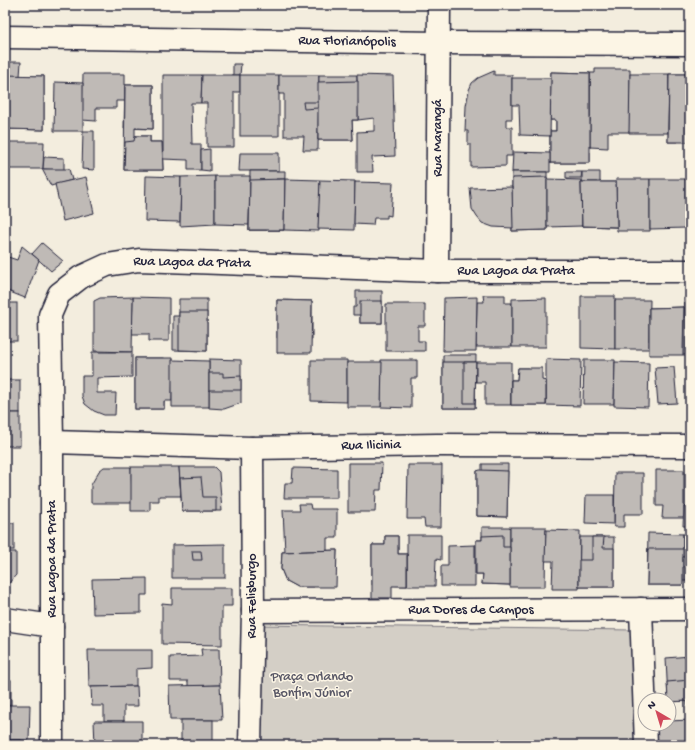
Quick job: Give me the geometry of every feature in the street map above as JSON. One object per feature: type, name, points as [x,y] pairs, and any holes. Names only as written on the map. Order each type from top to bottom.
[{"type":"street","name":"Rua Marangá","points":[[437,271],[439,5]]},
{"type":"street","name":"Rua Florianópolis","points":[[5,37],[439,43],[690,44]]},
{"type":"street","name":"Rua Lagoa da Prata","points":[[52,745],[52,442],[50,315],[59,294],[81,277],[107,265],[139,260],[437,271],[690,271]]},
{"type":"street","name":"Rua Ilicinia","points":[[52,442],[252,448],[437,445],[690,446]]},
{"type":"street","name":"Rua Felisburgo","points":[[250,745],[253,611],[252,448]]},
{"type":"street","points":[[642,609],[646,745]]},
{"type":"street","name":"Rua Dores de Campos","points":[[253,611],[690,610]]},
{"type":"street","points":[[5,619],[52,626]]},
{"type":"green space","name":"Praça Orlando Bonfim Júnior","points":[[253,625],[634,630],[636,745],[250,745]]},
{"type":"building","points":[[262,5],[277,5],[277,8],[262,7]]},
{"type":"building","points":[[317,5],[349,5],[349,8],[317,8]]},
{"type":"building","points":[[5,62],[21,62],[20,76],[44,76],[44,130],[5,129]]},
{"type":"building","points":[[233,64],[241,64],[240,75],[233,75]]},
{"type":"building","points":[[595,69],[630,69],[630,132],[608,132],[608,148],[590,147],[590,73],[595,73]]},
{"type":"building","points":[[494,71],[494,75],[512,75],[512,119],[506,119],[506,127],[512,127],[512,156],[506,156],[506,166],[471,167],[471,145],[468,145],[468,131],[465,131],[466,106],[469,90],[472,83],[478,78]]},
{"type":"building","points":[[551,72],[590,73],[590,122],[569,122],[568,152],[590,152],[590,163],[550,163],[550,131],[556,131],[556,120],[550,120]]},
{"type":"building","points":[[551,72],[590,73],[590,163],[550,163],[550,131],[556,131],[556,120],[550,120]]},
{"type":"building","points":[[83,74],[125,74],[125,101],[116,101],[116,108],[96,108],[96,121],[82,120]]},
{"type":"building","points":[[630,74],[669,74],[668,133],[629,133]]},
{"type":"building","points":[[669,74],[690,74],[690,129],[678,129],[678,142],[668,142]]},
{"type":"building","points":[[669,74],[690,74],[690,142],[668,142]]},
{"type":"building","points":[[5,75],[44,76],[44,130],[5,129]]},
{"type":"building","points":[[163,75],[202,75],[201,103],[191,103],[192,144],[201,144],[201,170],[188,170],[188,160],[163,159]]},
{"type":"building","points":[[202,75],[240,75],[240,92],[234,92],[234,147],[207,147],[207,103],[201,103]]},
{"type":"building","points":[[240,75],[279,75],[279,136],[240,136]]},
{"type":"building","points":[[279,75],[319,75],[318,150],[303,150],[304,136],[284,136],[284,94],[279,94]]},
{"type":"building","points":[[319,75],[357,75],[358,120],[352,120],[353,140],[318,140]]},
{"type":"building","points":[[357,75],[393,76],[395,156],[372,157],[373,172],[357,172],[357,132],[374,131],[374,118],[358,120]]},
{"type":"building","points":[[512,78],[551,78],[550,136],[520,135],[519,105],[512,105]]},
{"type":"building","points":[[358,81],[358,120],[352,120],[353,140],[318,140],[318,82]]},
{"type":"building","points":[[55,82],[83,83],[83,131],[54,131]]},
{"type":"building","points":[[125,85],[153,85],[153,129],[124,128]]},
{"type":"building","points":[[125,85],[153,85],[153,129],[135,128],[135,136],[150,136],[150,142],[162,142],[163,170],[124,170]]},
{"type":"building","points":[[303,102],[318,102],[318,108],[304,109]]},
{"type":"building","points":[[83,131],[94,131],[94,170],[82,169]]},
{"type":"building","points":[[135,136],[150,136],[150,142],[162,142],[163,170],[124,170],[125,142],[134,141]]},
{"type":"building","points":[[5,142],[44,142],[43,169],[5,169]]},
{"type":"building","points":[[210,149],[210,171],[201,170],[201,150]]},
{"type":"building","points":[[513,152],[550,153],[550,172],[512,172]]},
{"type":"building","points":[[240,153],[279,153],[279,171],[239,171]]},
{"type":"building","points":[[44,157],[64,158],[64,170],[43,169]]},
{"type":"building","points":[[42,169],[69,169],[72,180],[51,186]]},
{"type":"building","points":[[250,171],[285,171],[284,230],[249,230]]},
{"type":"building","points":[[512,172],[547,172],[547,230],[512,231]]},
{"type":"building","points":[[566,172],[582,172],[581,178],[566,178]]},
{"type":"building","points":[[582,172],[600,172],[600,182],[616,182],[617,227],[582,226]]},
{"type":"building","points":[[686,173],[690,173],[690,228],[686,228]]},
{"type":"building","points":[[146,176],[181,177],[180,222],[145,221]]},
{"type":"building","points":[[215,176],[215,224],[180,226],[181,177]]},
{"type":"building","points":[[215,176],[250,176],[249,225],[215,224]]},
{"type":"building","points":[[86,177],[94,213],[63,221],[55,184]]},
{"type":"building","points":[[547,177],[547,230],[512,231],[512,178]]},
{"type":"building","points":[[276,179],[285,179],[284,230],[249,230],[250,191],[276,192]]},
{"type":"building","points":[[285,179],[284,230],[249,230],[250,180]]},
{"type":"building","points":[[285,179],[320,180],[319,231],[284,230]]},
{"type":"building","points":[[547,179],[582,180],[582,226],[547,227]]},
{"type":"building","points":[[616,179],[650,179],[650,231],[617,231]]},
{"type":"building","points":[[650,179],[686,179],[686,228],[650,229]]},
{"type":"building","points":[[320,180],[355,181],[354,230],[318,229]]},
{"type":"building","points":[[355,182],[393,183],[391,216],[387,215],[387,218],[374,218],[373,225],[354,224]]},
{"type":"building","points":[[581,182],[597,182],[597,197],[616,197],[617,227],[582,226]]},
{"type":"building","points":[[581,182],[616,182],[617,227],[582,226]]},
{"type":"building","points":[[512,187],[513,228],[493,227],[482,223],[472,209],[470,188]]},
{"type":"building","points":[[42,243],[63,261],[51,271],[32,254]]},
{"type":"building","points":[[22,246],[39,260],[25,298],[5,290],[5,256],[17,260]]},
{"type":"building","points":[[356,291],[382,291],[382,323],[360,323],[360,315],[353,315],[353,307],[356,307]]},
{"type":"building","points":[[483,295],[505,295],[505,303],[512,303],[512,347],[476,347],[477,302],[484,302]]},
{"type":"building","points":[[581,296],[615,296],[615,349],[581,348]]},
{"type":"building","points":[[133,297],[169,298],[169,341],[149,341],[149,334],[132,334]]},
{"type":"building","points":[[133,297],[132,352],[94,351],[94,301],[100,298]]},
{"type":"building","points":[[477,297],[476,351],[443,351],[444,298]]},
{"type":"building","points":[[546,298],[546,347],[512,347],[512,299]]},
{"type":"building","points":[[684,298],[690,298],[690,355],[683,355]]},
{"type":"building","points":[[179,299],[207,299],[207,351],[173,350],[173,316],[179,316]]},
{"type":"building","points":[[277,300],[312,301],[312,339],[277,338]]},
{"type":"building","points":[[277,300],[312,301],[311,353],[277,353]]},
{"type":"building","points":[[615,300],[650,300],[649,349],[615,349]]},
{"type":"building","points":[[360,301],[382,301],[382,323],[360,323]]},
{"type":"building","points":[[5,303],[17,303],[17,341],[5,341]]},
{"type":"building","points":[[386,304],[425,304],[425,326],[418,326],[418,341],[425,341],[425,351],[386,351]]},
{"type":"building","points":[[684,307],[683,340],[672,340],[672,326],[662,326],[662,341],[649,341],[649,308]]},
{"type":"building","points":[[684,307],[683,355],[649,355],[649,308]]},
{"type":"building","points":[[179,312],[207,312],[207,351],[179,350]]},
{"type":"building","points":[[92,352],[132,352],[132,377],[97,378],[97,393],[116,393],[115,415],[104,415],[94,411],[85,404],[82,396],[82,376],[92,376]]},
{"type":"building","points":[[443,355],[476,355],[475,408],[443,408]]},
{"type":"building","points":[[135,358],[164,358],[164,409],[135,409]]},
{"type":"building","points":[[135,358],[173,358],[172,401],[164,401],[164,409],[135,409]]},
{"type":"building","points":[[209,359],[241,360],[241,403],[224,409],[209,408]]},
{"type":"building","points":[[546,359],[581,360],[580,406],[546,405]]},
{"type":"building","points":[[172,360],[209,361],[209,407],[172,407]]},
{"type":"building","points":[[311,360],[347,360],[347,402],[311,401]]},
{"type":"building","points":[[381,360],[417,360],[417,378],[411,378],[411,408],[381,407]]},
{"type":"building","points":[[584,360],[615,360],[614,404],[583,404]]},
{"type":"building","points":[[347,362],[382,362],[381,407],[347,407]]},
{"type":"building","points":[[443,362],[476,362],[475,408],[443,408]]},
{"type":"building","points":[[464,362],[476,362],[475,403],[464,403]]},
{"type":"building","points":[[476,362],[511,362],[511,405],[485,405],[485,382],[476,382]]},
{"type":"building","points":[[615,362],[649,363],[648,407],[614,406]]},
{"type":"building","points":[[674,367],[677,403],[658,404],[655,368]]},
{"type":"building","points":[[518,368],[528,368],[528,381],[546,381],[546,405],[511,405],[511,380],[517,380]]},
{"type":"building","points":[[518,368],[542,368],[542,380],[546,381],[546,405],[511,405],[511,380],[517,380]]},
{"type":"building","points":[[209,373],[223,373],[223,377],[241,376],[241,390],[209,390]]},
{"type":"building","points":[[5,380],[20,380],[20,413],[5,413]]},
{"type":"building","points":[[5,413],[20,413],[20,446],[5,446]]},
{"type":"building","points":[[348,463],[382,463],[381,490],[376,490],[375,512],[348,512]]},
{"type":"building","points":[[482,464],[508,464],[507,517],[477,516],[477,471],[482,471]]},
{"type":"building","points":[[408,465],[442,465],[441,527],[425,527],[424,519],[407,519]]},
{"type":"building","points":[[104,467],[131,467],[132,503],[91,503],[91,485],[99,471]]},
{"type":"building","points":[[131,467],[179,467],[181,496],[159,496],[159,501],[150,501],[150,511],[131,511]]},
{"type":"building","points":[[179,467],[214,467],[219,472],[222,511],[182,511]]},
{"type":"building","points":[[293,468],[337,469],[337,498],[284,498],[285,483],[292,483]]},
{"type":"building","points":[[656,470],[684,470],[684,518],[662,518],[663,506],[656,506]]},
{"type":"building","points":[[477,471],[508,471],[507,517],[477,516]]},
{"type":"building","points":[[615,473],[643,473],[643,514],[624,514],[624,527],[614,527]]},
{"type":"building","points":[[201,477],[203,497],[216,497],[216,511],[182,511],[180,478]]},
{"type":"building","points":[[586,495],[614,495],[614,524],[585,523]]},
{"type":"building","points":[[299,504],[310,504],[311,509],[337,509],[337,538],[327,538],[327,551],[285,552],[283,510],[300,510]]},
{"type":"building","points":[[690,506],[690,526],[683,526],[684,507]]},
{"type":"building","points":[[5,523],[14,523],[14,550],[5,550]]},
{"type":"building","points":[[482,527],[510,527],[510,585],[482,584],[483,574],[476,574],[476,540],[482,540]]},
{"type":"building","points":[[510,527],[546,527],[545,587],[510,587]]},
{"type":"building","points":[[546,530],[580,531],[579,589],[552,589],[553,561],[545,561]]},
{"type":"building","points":[[648,533],[683,534],[683,585],[647,585]]},
{"type":"building","points":[[683,534],[690,534],[690,581],[683,581]]},
{"type":"building","points":[[407,535],[441,535],[441,560],[436,559],[435,586],[407,586]]},
{"type":"building","points":[[503,535],[503,547],[510,547],[510,585],[482,584],[483,574],[476,574],[476,540],[482,540],[482,536]]},
{"type":"building","points":[[385,536],[398,536],[398,554],[407,554],[407,586],[372,585],[372,545],[385,545]]},
{"type":"building","points":[[385,536],[398,536],[398,554],[407,554],[407,586],[392,586],[392,598],[372,598],[372,545],[385,545]]},
{"type":"building","points":[[580,537],[614,537],[614,587],[579,587]]},
{"type":"building","points":[[592,537],[604,537],[603,548],[614,548],[614,587],[579,587],[579,560],[592,560]]},
{"type":"building","points":[[225,544],[225,578],[172,578],[172,545]]},
{"type":"building","points":[[475,545],[475,586],[441,586],[441,566],[448,566],[448,546]]},
{"type":"building","points":[[648,549],[683,549],[683,585],[647,585]]},
{"type":"building","points":[[337,550],[336,570],[313,571],[314,587],[297,587],[286,581],[281,569],[282,552]]},
{"type":"building","points":[[337,550],[336,587],[297,587],[286,581],[281,569],[282,552]]},
{"type":"building","points":[[192,551],[201,551],[202,560],[193,560]]},
{"type":"building","points":[[5,552],[16,552],[16,575],[8,584],[5,585]]},
{"type":"building","points":[[683,557],[690,557],[690,566],[683,567]]},
{"type":"building","points":[[147,578],[147,595],[141,595],[141,613],[93,614],[92,579]]},
{"type":"building","points":[[172,588],[232,588],[232,606],[222,606],[222,645],[162,644],[162,603],[172,604]]},
{"type":"building","points":[[201,649],[219,649],[220,685],[188,686],[188,681],[170,681],[170,657],[202,656]]},
{"type":"building","points":[[88,650],[152,650],[152,668],[136,669],[136,686],[89,687]]},
{"type":"building","points":[[690,656],[690,720],[688,720],[687,701],[677,702],[677,692],[668,692],[666,658]]},
{"type":"building","points":[[5,680],[11,680],[11,705],[5,705]]},
{"type":"building","points":[[690,680],[690,720],[688,720],[687,701],[677,702],[677,692],[668,692],[667,682]]},
{"type":"building","points":[[220,685],[222,720],[170,720],[169,686]]},
{"type":"building","points":[[137,686],[138,706],[124,706],[124,721],[104,721],[104,706],[92,706],[91,687]]},
{"type":"building","points":[[5,705],[30,705],[29,740],[5,740]]},
{"type":"building","points":[[181,720],[213,720],[213,745],[181,745]]},
{"type":"building","points":[[690,720],[690,745],[655,745],[655,732],[677,732],[677,721]]},
{"type":"building","points":[[94,721],[142,721],[142,745],[95,745]]},
{"type":"building","points":[[5,740],[21,740],[21,745],[5,745]]}]
